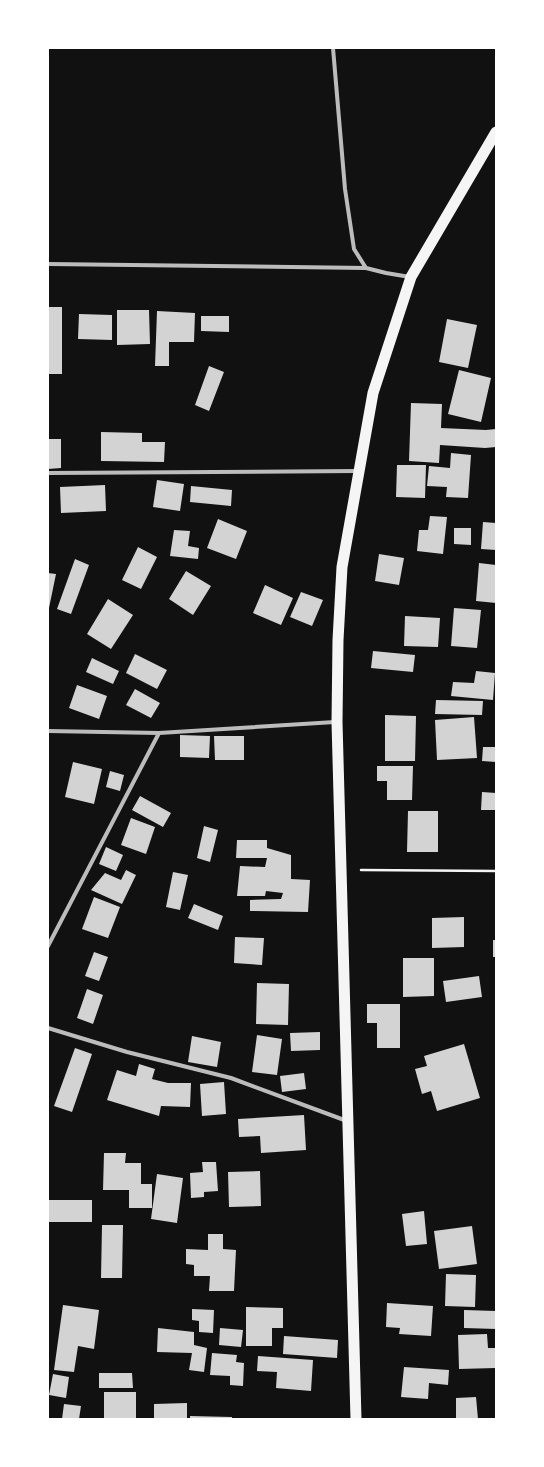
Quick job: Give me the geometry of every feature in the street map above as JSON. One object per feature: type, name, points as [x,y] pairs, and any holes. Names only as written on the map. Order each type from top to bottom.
[{"type":"highway","points":[[356,1419],[337,722],[338,640],[342,567],[358,471],[374,393],[411,277],[496,132]]},
{"type":"street","points":[[333,48],[345,189],[354,249],[366,268]]},
{"type":"street","points":[[48,264],[366,268],[411,277]]},
{"type":"street","points":[[48,473],[358,471]]},
{"type":"street","points":[[48,730],[159,733],[337,722]]},
{"type":"street","points":[[48,946],[159,733]]},
{"type":"street","points":[[48,1028],[127,1052],[231,1078],[348,1121]]},
{"type":"path","points":[[341,870],[496,871]]},
{"type":"building","points":[[48,307],[62,307],[62,374],[48,374]]},
{"type":"building","points":[[117,310],[149,310],[150,344],[117,345]]},
{"type":"building","points":[[157,311],[195,313],[194,342],[169,342],[169,366],[155,366]]},
{"type":"building","points":[[79,314],[112,315],[112,340],[78,339]]},
{"type":"building","points":[[201,316],[229,316],[229,332],[201,331]]},
{"type":"building","points":[[447,319],[477,325],[468,368],[439,362]]},
{"type":"building","points":[[209,366],[224,372],[209,411],[195,405]]},
{"type":"building","points":[[459,370],[491,378],[481,422],[448,414]]},
{"type":"building","points":[[411,403],[442,404],[441,428],[496,429],[496,447],[485,448],[440,445],[439,463],[409,461]]},
{"type":"building","points":[[101,432],[142,433],[142,442],[165,442],[164,462],[101,461]]},
{"type":"building","points":[[48,439],[61,439],[61,468],[48,469]]},
{"type":"building","points":[[451,453],[471,455],[468,498],[446,497],[447,487],[427,486],[429,466],[450,468]]},
{"type":"building","points":[[397,465],[426,465],[425,498],[396,497]]},
{"type":"building","points":[[157,480],[184,484],[180,511],[153,507]]},
{"type":"building","points":[[105,485],[106,511],[61,513],[60,487]]},
{"type":"building","points":[[191,486],[232,490],[231,506],[190,502]]},
{"type":"building","points":[[430,516],[447,517],[443,554],[417,551],[419,530],[428,530]]},
{"type":"building","points":[[218,519],[247,531],[236,559],[207,548]]},
{"type":"building","points":[[483,522],[496,523],[496,550],[481,549]]},
{"type":"building","points":[[454,528],[471,528],[471,545],[454,544]]},
{"type":"building","points":[[174,530],[190,531],[188,546],[199,548],[198,559],[170,556]]},
{"type":"building","points":[[138,547],[157,557],[141,589],[122,580]]},
{"type":"building","points":[[379,554],[404,558],[399,585],[375,581]]},
{"type":"building","points":[[75,559],[89,565],[71,614],[57,609]]},
{"type":"building","points":[[479,563],[496,565],[496,603],[476,601]]},
{"type":"building","points":[[186,571],[211,586],[193,615],[169,599]]},
{"type":"building","points":[[48,573],[56,574],[49,608],[48,607]]},
{"type":"building","points":[[265,585],[293,598],[281,625],[253,613]]},
{"type":"building","points":[[301,592],[323,600],[312,626],[290,617]]},
{"type":"building","points":[[108,599],[133,615],[111,649],[87,634]]},
{"type":"building","points":[[454,608],[481,610],[477,648],[451,646]]},
{"type":"building","points":[[405,616],[440,618],[438,647],[404,646]]},
{"type":"building","points":[[373,651],[415,655],[413,672],[371,668]]},
{"type":"building","points":[[135,654],[167,670],[157,689],[126,673]]},
{"type":"building","points":[[92,658],[119,671],[113,684],[86,672]]},
{"type":"building","points":[[476,671],[495,673],[493,700],[451,696],[453,682],[474,683]]},
{"type":"building","points":[[77,685],[107,696],[99,719],[69,708]]},
{"type":"building","points":[[135,689],[160,703],[151,718],[126,705]]},
{"type":"building","points":[[436,700],[483,701],[482,715],[435,714]]},
{"type":"building","points":[[385,715],[416,716],[415,761],[385,761]]},
{"type":"building","points":[[474,717],[477,758],[437,760],[435,720]]},
{"type":"building","points":[[180,735],[210,736],[209,758],[180,757]]},
{"type":"building","points":[[214,736],[244,736],[244,760],[215,760]]},
{"type":"building","points":[[483,747],[496,747],[496,762],[482,761]]},
{"type":"building","points":[[73,762],[102,769],[94,804],[65,797]]},
{"type":"building","points":[[377,766],[413,766],[412,800],[387,800],[387,781],[377,781]]},
{"type":"building","points":[[110,771],[124,775],[120,791],[106,787]]},
{"type":"building","points":[[482,792],[496,793],[496,810],[481,810]]},
{"type":"building","points":[[140,796],[171,813],[163,827],[132,810]]},
{"type":"building","points":[[408,811],[438,811],[438,852],[407,852]]},
{"type":"building","points":[[131,818],[155,827],[146,854],[121,845]]},
{"type":"building","points":[[204,826],[218,830],[210,862],[197,858]]},
{"type":"building","points":[[237,840],[267,840],[267,848],[291,855],[291,879],[310,880],[308,912],[250,911],[250,900],[281,899],[283,893],[266,891],[265,896],[237,896],[240,866],[265,867],[267,858],[236,858]]},
{"type":"building","points":[[106,847],[123,855],[116,871],[99,864]]},
{"type":"building","points":[[126,870],[136,875],[122,904],[91,890],[105,873],[121,880]]},
{"type":"building","points":[[173,872],[188,875],[180,910],[166,907]]},
{"type":"building","points":[[94,897],[120,907],[108,938],[82,929]]},
{"type":"building","points":[[194,904],[223,916],[218,930],[188,918]]},
{"type":"building","points":[[464,917],[464,947],[432,948],[432,918]]},
{"type":"building","points":[[235,937],[264,938],[262,965],[234,963]]},
{"type":"building","points":[[493,940],[496,940],[496,957],[493,957]]},
{"type":"building","points":[[94,952],[108,957],[99,981],[85,976]]},
{"type":"building","points":[[403,958],[434,958],[434,996],[403,997]]},
{"type":"building","points":[[479,976],[482,997],[446,1002],[443,981]]},
{"type":"building","points":[[257,983],[289,984],[288,1025],[256,1024]]},
{"type":"building","points":[[87,989],[103,995],[93,1024],[77,1018]]},
{"type":"building","points":[[367,1004],[400,1004],[400,1048],[377,1048],[377,1023],[367,1023]]},
{"type":"building","points":[[320,1032],[320,1050],[291,1051],[290,1033]]},
{"type":"building","points":[[257,1035],[282,1039],[277,1075],[252,1072]]},
{"type":"building","points":[[192,1036],[221,1042],[217,1067],[188,1062]]},
{"type":"building","points":[[464,1044],[480,1098],[437,1111],[431,1091],[422,1094],[415,1069],[427,1066],[424,1056]]},
{"type":"building","points":[[75,1048],[92,1054],[72,1112],[54,1106]]},
{"type":"building","points":[[139,1064],[155,1069],[152,1079],[168,1083],[191,1083],[190,1107],[161,1106],[159,1116],[107,1100],[117,1070],[136,1076]]},
{"type":"building","points":[[304,1073],[306,1089],[282,1092],[280,1076]]},
{"type":"building","points":[[224,1082],[226,1114],[202,1116],[200,1084]]},
{"type":"building","points":[[304,1115],[306,1150],[261,1153],[260,1136],[239,1137],[238,1119]]},
{"type":"building","points":[[104,1153],[126,1153],[125,1163],[141,1163],[141,1184],[152,1184],[152,1208],[129,1208],[129,1190],[103,1190]]},
{"type":"building","points":[[202,1162],[216,1162],[218,1191],[204,1192],[204,1197],[191,1198],[190,1173],[203,1172]]},
{"type":"building","points":[[260,1171],[261,1206],[229,1207],[228,1172]]},
{"type":"building","points":[[157,1174],[183,1178],[177,1223],[151,1219]]},
{"type":"building","points":[[48,1200],[92,1200],[92,1222],[48,1222]]},
{"type":"building","points":[[424,1211],[427,1244],[406,1246],[402,1214]]},
{"type":"building","points":[[102,1225],[123,1225],[122,1278],[101,1278]]},
{"type":"building","points":[[472,1226],[477,1264],[439,1269],[434,1231]]},
{"type":"building","points":[[208,1234],[223,1234],[223,1249],[236,1250],[234,1291],[209,1291],[210,1276],[194,1276],[194,1265],[186,1264],[186,1249],[208,1250]]},
{"type":"building","points":[[446,1274],[476,1275],[475,1307],[445,1306]]},
{"type":"building","points":[[387,1303],[433,1306],[431,1336],[399,1334],[400,1328],[386,1327]]},
{"type":"building","points":[[63,1305],[99,1310],[94,1349],[78,1346],[74,1372],[54,1370]]},
{"type":"building","points":[[246,1307],[283,1308],[283,1328],[272,1328],[272,1346],[246,1346]]},
{"type":"building","points":[[192,1309],[214,1310],[213,1333],[199,1332],[199,1321],[192,1320]]},
{"type":"building","points":[[464,1310],[496,1311],[496,1329],[464,1328]]},
{"type":"building","points":[[158,1328],[194,1332],[194,1345],[207,1348],[204,1372],[189,1370],[192,1353],[157,1352]]},
{"type":"building","points":[[220,1328],[243,1330],[241,1347],[219,1345]]},
{"type":"building","points":[[487,1334],[488,1348],[496,1348],[496,1368],[459,1369],[458,1335]]},
{"type":"building","points":[[284,1336],[338,1340],[337,1358],[283,1354]]},
{"type":"building","points":[[212,1353],[237,1355],[236,1362],[244,1363],[243,1386],[230,1385],[230,1376],[210,1375]]},
{"type":"building","points":[[258,1356],[313,1360],[311,1391],[276,1388],[277,1372],[257,1371]]},
{"type":"building","points":[[404,1367],[449,1370],[448,1385],[429,1383],[428,1399],[401,1397]]},
{"type":"building","points":[[99,1373],[132,1373],[133,1388],[99,1388]]},
{"type":"building","points":[[53,1374],[69,1377],[66,1398],[49,1395]]},
{"type":"building","points":[[104,1392],[136,1392],[136,1419],[104,1419]]},
{"type":"building","points":[[476,1397],[478,1419],[456,1419],[456,1398]]},
{"type":"building","points":[[187,1403],[187,1419],[154,1419],[154,1404]]},
{"type":"building","points":[[64,1404],[81,1406],[79,1419],[62,1419]]},
{"type":"building","points":[[190,1416],[232,1417],[232,1419],[190,1419]]}]
